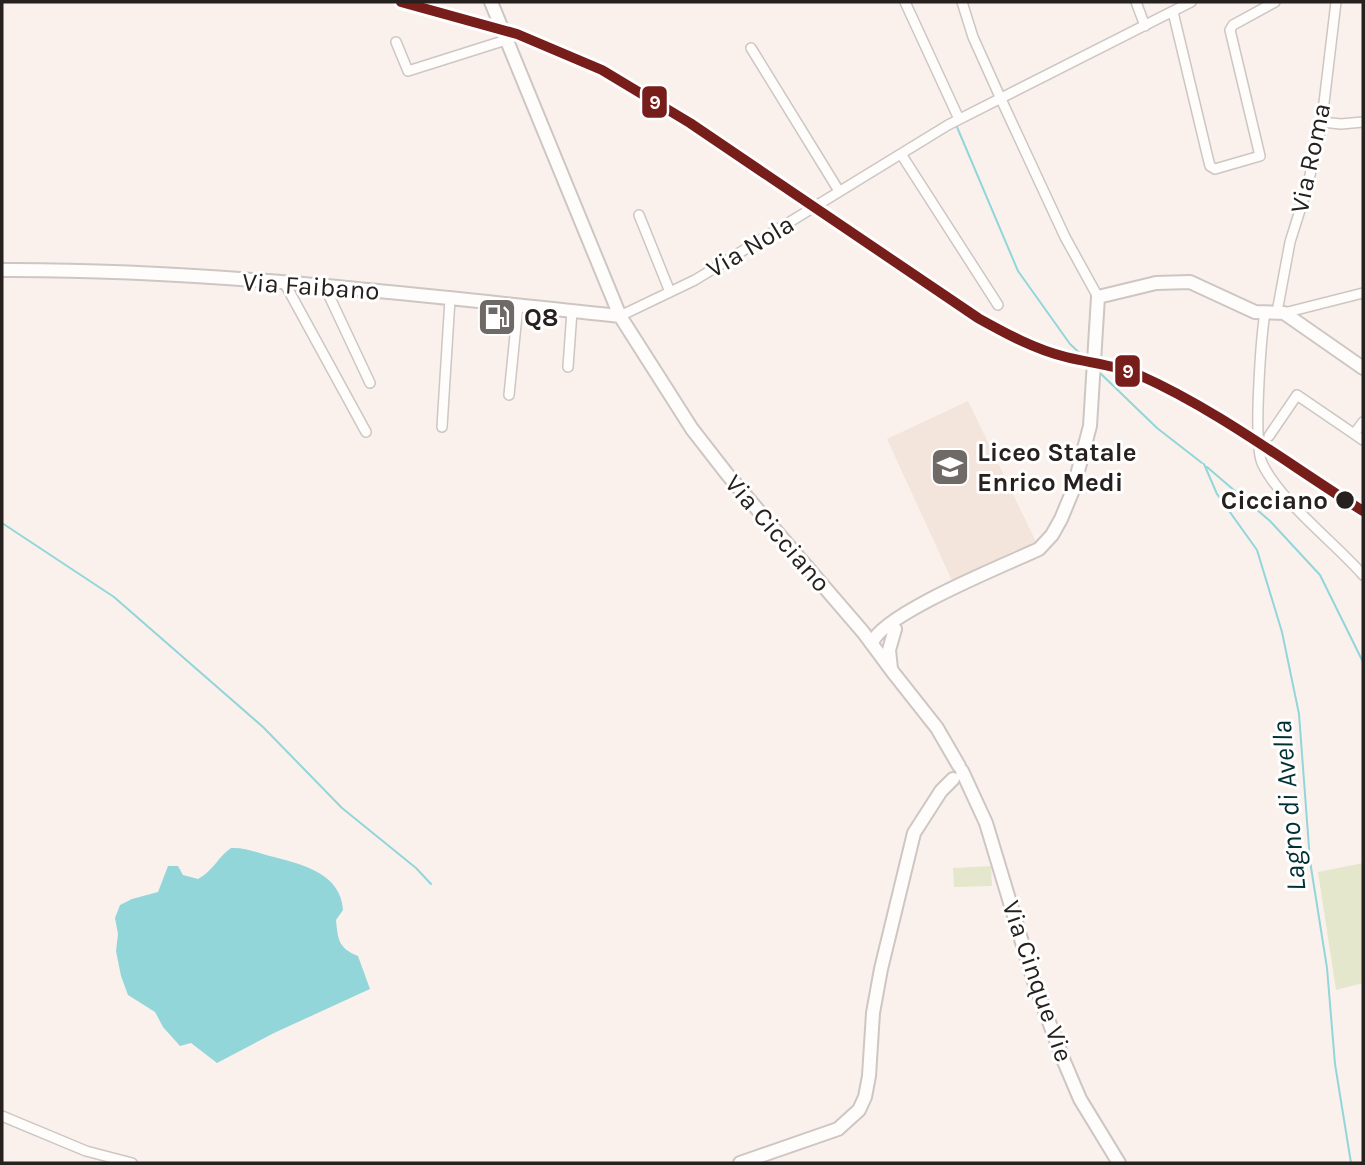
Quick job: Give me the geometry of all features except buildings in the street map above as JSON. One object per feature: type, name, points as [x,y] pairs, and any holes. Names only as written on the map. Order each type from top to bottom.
[{"type":"street","name":"Via Cicciano","points":[[491,2],[620,316],[692,429],[727,474],[863,632],[927,713],[946,742],[954,773]]},
{"type":"street","points":[[905,2],[955,122]]},
{"type":"street","points":[[872,643],[883,640],[890,628],[912,610],[1039,549],[1052,535],[1073,490],[1090,426],[1098,297],[1065,237],[1000,97],[973,37],[962,2]]},
{"type":"street","points":[[1136,2],[1145,26]]},
{"type":"street","name":"Via Nola","points":[[620,316],[732,258],[839,191],[1000,97],[1191,2]]},
{"type":"street","points":[[1173,12],[1210,166],[1215,169],[1260,156],[1230,30],[1233,25],[1275,2]]},
{"type":"street","name":"Via Roma","points":[[1336,2],[1322,122],[1307,188],[1290,242],[1275,313],[1261,355],[1259,443],[1263,464],[1280,490],[1363,575]]},
{"type":"street","points":[[396,42],[408,71],[506,40]]},
{"type":"street","points":[[751,48],[839,191]]},
{"type":"street","points":[[1322,122],[1363,122]]},
{"type":"street","points":[[901,154],[998,305]]},
{"type":"street","points":[[639,215],[670,292]]},
{"type":"street","name":"Via Faibano","points":[[2,270],[284,282],[620,316]]},
{"type":"street","points":[[284,282],[366,432]]},
{"type":"street","points":[[1098,297],[1156,284],[1190,282],[1247,310],[1275,313],[1321,305],[1363,293]]},
{"type":"street","points":[[324,285],[370,383]]},
{"type":"street","points":[[442,427],[450,299]]},
{"type":"street","points":[[509,395],[518,306]]},
{"type":"street","points":[[568,367],[572,311]]},
{"type":"street","points":[[1275,313],[1363,368]]},
{"type":"street","points":[[1269,436],[1297,395],[1363,440]]},
{"type":"street","points":[[1354,434],[1363,422]]},
{"type":"street","points":[[863,632],[890,628]]},
{"type":"street","points":[[890,628],[892,671]]},
{"type":"street","points":[[740,1163],[838,1129],[859,1110],[869,1076],[873,1013],[881,969],[914,833],[954,773]]},
{"type":"street","name":"Via Cinque Vie","points":[[954,773],[971,792],[986,823],[1034,982],[1063,1059],[1080,1099],[1119,1163]]},
{"type":"street","points":[[2,1116],[86,1152],[132,1163]]},
{"type":"shaded area","name":"Liceo Statale Enrico Medi","points":[[968,401],[1037,544],[1014,551],[975,569],[954,585],[887,439]]},
{"type":"green space","points":[[1363,863],[1363,983],[1336,990],[1318,872]]},
{"type":"green space","points":[[991,866],[992,886],[954,887],[953,868]]},
{"type":"water","points":[[231,848],[248,850],[308,868],[319,873],[336,888],[343,910],[336,920],[340,942],[346,950],[358,956],[370,989],[274,1033],[217,1063],[191,1043],[180,1046],[163,1027],[155,1012],[128,995],[116,951],[118,934],[115,918],[120,905],[158,892],[168,866],[178,866],[183,875],[198,879]]},
{"type":"waterway","points":[[957,127],[1018,271],[1070,344],[1088,361]]},
{"type":"waterway","points":[[1099,372],[1157,428],[1202,463]]},
{"type":"waterway","name":"Lagno di Avella","points":[[1204,464],[1217,494],[1257,550],[1282,632],[1299,714],[1310,861],[1327,968],[1335,1064],[1351,1163]]},
{"type":"waterway","points":[[1207,467],[1270,521],[1320,575],[1363,662]]},
{"type":"waterway","points":[[2,523],[114,597],[263,727],[342,808],[416,868],[431,884]]},
{"type":"transit line","name":"9","points":[[401,2],[517,34],[602,70],[690,123],[978,318],[1043,350],[1112,366],[1168,389],[1225,421],[1363,511]]},
{"type":"place","name":"Q8","points":[[497,317]]},
{"type":"place","name":"Liceo Statale Enrico Medi","points":[[950,467]]},
{"type":"place","name":"Cicciano","points":[[1345,500]]}]
